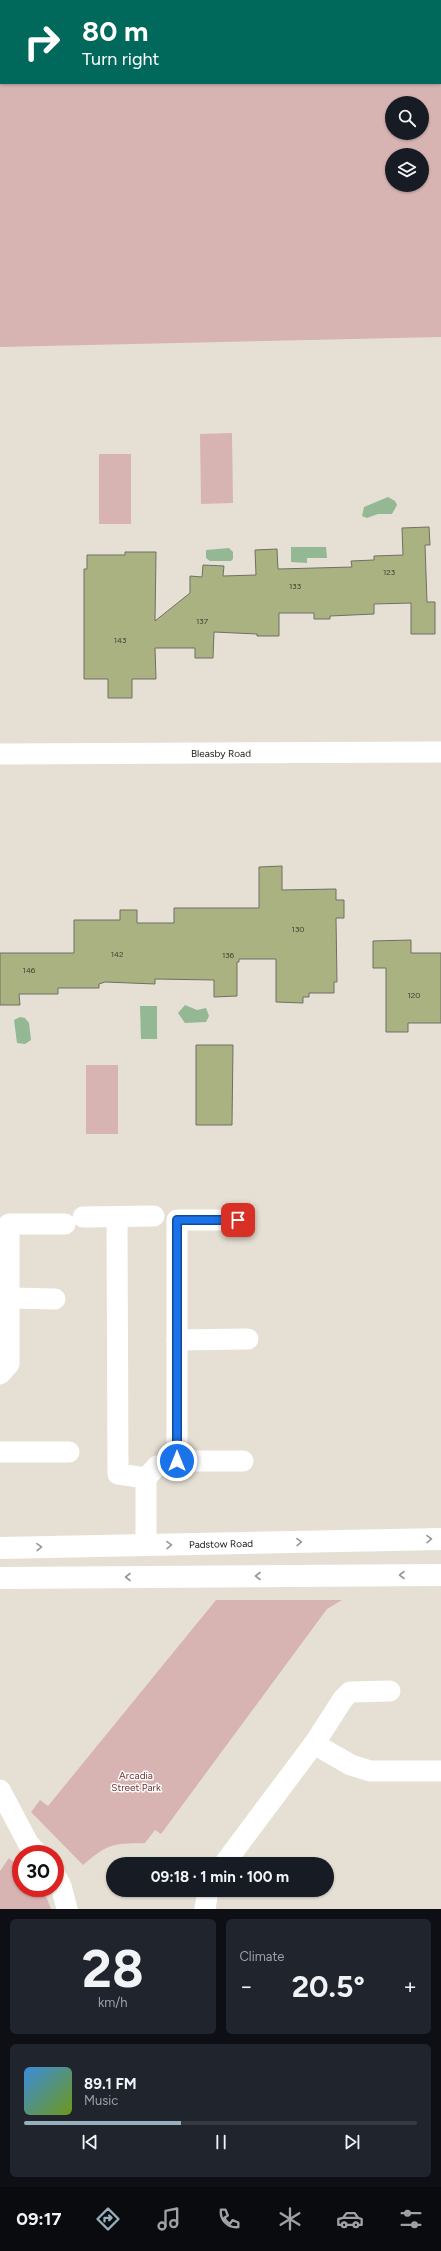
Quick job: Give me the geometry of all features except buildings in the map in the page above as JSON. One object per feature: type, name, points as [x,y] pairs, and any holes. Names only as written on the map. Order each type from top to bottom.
[{"type":"main road","name":"Padstow Road","points":[[0,1548],[441,1539]]},
{"type":"main road","points":[[0,1578],[441,1575]]},
{"type":"street","name":"Bleasby Road","points":[[0,754],[441,752]]},
{"type":"street","points":[[0,1374],[9,1364],[9,1224],[154,1216]]},
{"type":"street","points":[[117,1217],[118,1474],[146,1478]]},
{"type":"street","points":[[177,1461],[177,1220],[238,1220]]},
{"type":"street","points":[[10,1298],[55,1298]]},
{"type":"street","points":[[177,1340],[248,1339]]},
{"type":"street","points":[[0,1452],[69,1452]]},
{"type":"street","points":[[146,1545],[146,1478],[156,1466],[177,1461],[243,1462]]},
{"type":"street","points":[[229,1857],[314,1744],[343,1699],[350,1692],[390,1691]]},
{"type":"street","points":[[314,1744],[351,1765],[370,1771],[441,1771]]},
{"type":"street","points":[[0,1790],[30,1845]]},
{"type":"street","points":[[64,1897],[67,1909]]},
{"type":"street","points":[[205,1909],[207,1897]]},
{"type":"green space","points":[[0,84],[441,84],[441,337],[0,347]]},
{"type":"green space","points":[[232,433],[233,503],[201,504],[200,434]]},
{"type":"green space","points":[[99,454],[131,454],[131,524],[99,524]]},
{"type":"green space","points":[[86,1065],[118,1065],[118,1134],[86,1134]]},
{"type":"green space","name":"Arcadia Street Park","points":[[216,1600],[342,1600],[327,1609],[161,1834],[155,1830],[145,1843],[111,1846],[99,1852],[83,1865],[31,1812],[40,1800],[48,1806]]},
{"type":"green space","points":[[9,1858],[12,1861],[12,1897],[46,1897],[51,1909],[0,1909],[0,1871]]},
{"type":"shaded area","points":[[388,497],[395,501],[397,505],[392,514],[378,514],[367,518],[362,516],[364,507]]},
{"type":"shaded area","points":[[291,547],[326,547],[327,558],[307,558],[307,563],[291,562]]},
{"type":"shaded area","points":[[229,548],[233,552],[233,559],[231,561],[210,561],[206,558],[206,550]]},
{"type":"shaded area","points":[[185,1005],[197,1010],[206,1008],[209,1016],[206,1022],[185,1023],[178,1013]]},
{"type":"shaded area","points":[[140,1006],[157,1006],[157,1039],[141,1039]]},
{"type":"shaded area","points":[[20,1017],[25,1018],[29,1023],[31,1040],[25,1044],[17,1043],[14,1020]]},
{"type":"route","points":[[177,1461],[177,1220],[238,1220]]}]
